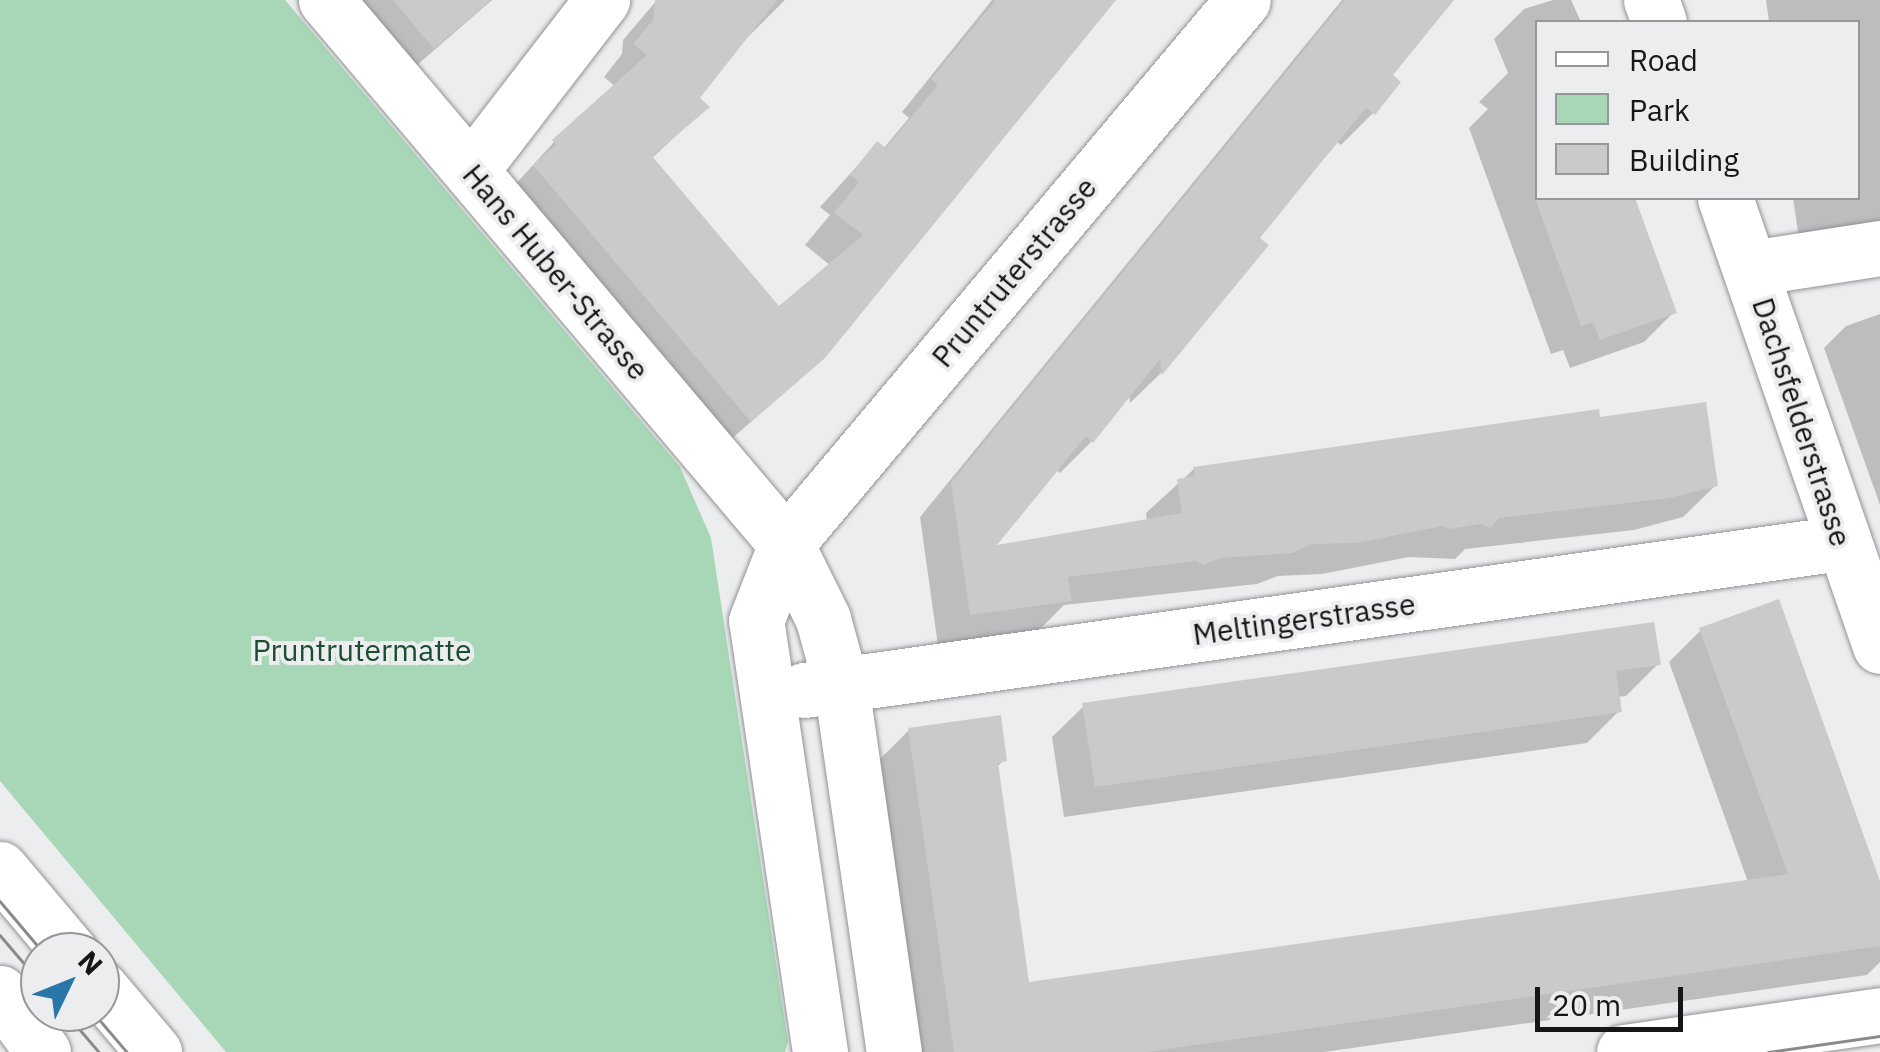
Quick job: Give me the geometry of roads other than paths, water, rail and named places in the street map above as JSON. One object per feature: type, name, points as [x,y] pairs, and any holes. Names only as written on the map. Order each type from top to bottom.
[{"type":"street","name":"Hans Huber-Strasse","points":[[326,0],[786,544]]},
{"type":"street","points":[[470,170],[602,0]]},
{"type":"street","name":"Pruntruterstrasse","points":[[820,1052],[756,621],[786,544],[1243,0]]},
{"type":"street","name":"Dachsfelderstrasse","points":[[1726,200],[1752,268],[1841,543],[1880,646]]},
{"type":"street","points":[[1752,268],[1880,248]]},
{"type":"street","name":"Meltingerstrasse","points":[[768,695],[1841,543]]},
{"type":"street","points":[[786,544],[823,619],[841,685],[894,1052]]},
{"type":"street","points":[[0,869],[53,932]]},
{"type":"street","points":[[0,993],[43,1052]]},
{"type":"street","points":[[120,1012],[154,1052]]},
{"type":"street","points":[[1624,1052],[1880,1015]]},
{"type":"tram line","points":[[0,901],[26,932]]},
{"type":"tram line","points":[[0,935],[20,958]]},
{"type":"tram line","points":[[82,1032],[99,1052]]},
{"type":"tram line","points":[[110,1032],[127,1052]]},
{"type":"tram line","points":[[1768,1052],[1880,1036]]},
{"type":"park label","name":"Pruntrutermatte","points":[[362,650]]}]
